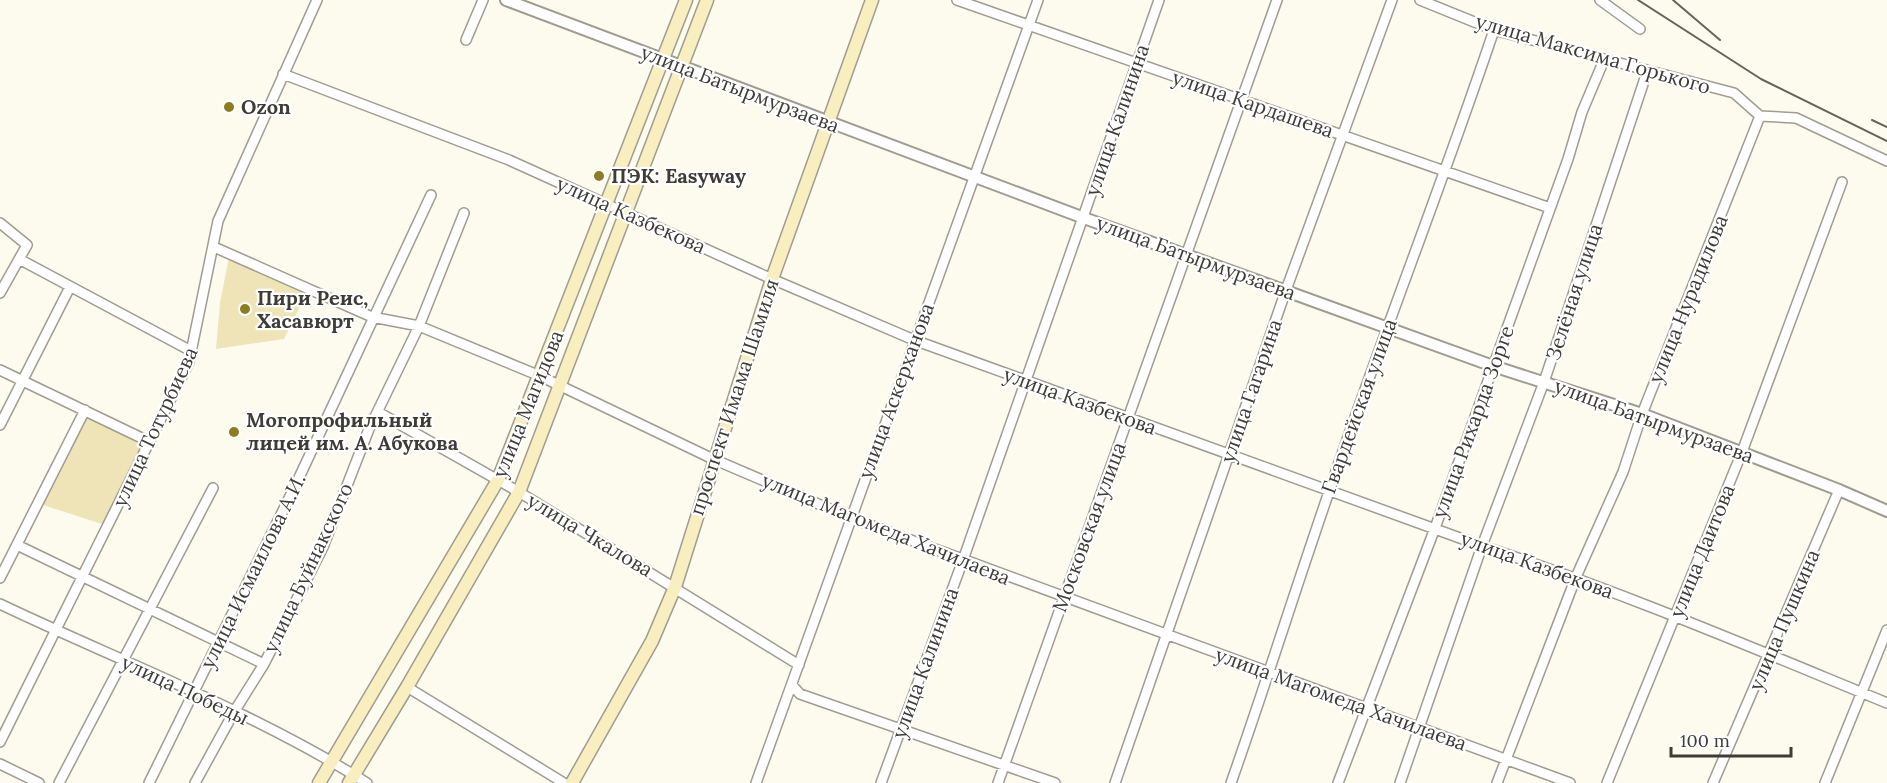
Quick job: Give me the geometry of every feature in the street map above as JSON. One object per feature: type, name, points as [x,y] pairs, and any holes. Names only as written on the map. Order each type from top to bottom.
[{"type":"main road","name":"улица Магидова","points":[[319,783],[498,480],[686,0]]},
{"type":"main road","name":"улица Магидова","points":[[351,779],[407,687],[519,492],[707,0]]},
{"type":"main road","name":"проспект Имама Шамиля","points":[[572,783],[652,641],[675,586],[713,459],[772,279],[872,0]]},
{"type":"street","name":"улица Тотурбиева","points":[[0,742],[193,352],[219,221],[317,0]]},
{"type":"street","points":[[466,40],[483,0]]},
{"type":"street","name":"улица Батырмурзаева","points":[[506,0],[1084,218],[1493,366],[1642,414],[1839,490],[1887,511]]},
{"type":"street","name":"улица Кардашева","points":[[957,0],[1550,208]]},
{"type":"street","name":"улица Аскерханова","points":[[756,783],[1038,0]]},
{"type":"street","name":"улица Калинина","points":[[881,783],[963,560],[1159,0]]},
{"type":"street","name":"Московская улица","points":[[998,783],[1277,0]]},
{"type":"street","name":"улица Гагарина","points":[[1115,783],[1286,290],[1392,0]]},
{"type":"street","name":"улица Максима Горького","points":[[1420,0],[1494,30],[1734,93],[1761,116]]},
{"type":"street","points":[[1600,0],[1640,29]]},
{"type":"street","name":"Гвардейская улица","points":[[1231,783],[1329,491],[1387,326],[1447,171],[1494,30]]},
{"type":"street","name":"улица Рихарда Зорге","points":[[1338,783],[1435,528],[1550,208],[1582,112],[1604,60]]},
{"type":"street","name":"Зелёная улица","points":[[1400,783],[1421,728],[1482,546],[1544,382],[1647,72]]},
{"type":"street","name":"улица Казбекова","points":[[283,74],[509,160],[772,279],[914,340],[1482,546],[1576,577],[1770,653],[1887,703]]},
{"type":"street","points":[[1761,116],[1796,118],[1887,161]]},
{"type":"street","name":"улица Нурадилова","points":[[1497,783],[1576,577],[1623,472],[1642,414],[1761,116]]},
{"type":"street","name":"улица Даитова","points":[[1607,783],[1742,452],[1842,182]]},
{"type":"street","name":"улица Исмаилова А.И.","points":[[149,783],[297,482],[372,317],[431,195]]},
{"type":"street","name":"улица Буйнакского","points":[[195,783],[234,712],[264,664],[323,547],[378,412],[419,326],[464,213]]},
{"type":"street","points":[[0,223],[27,245],[0,293]]},
{"type":"street","name":"улица Магомеда Хачилаева","points":[[214,247],[372,317],[419,326],[540,376],[713,459],[851,518],[1570,783]]},
{"type":"street","points":[[19,259],[193,352]]},
{"type":"street","points":[[0,424],[70,287]]},
{"type":"street","points":[[0,369],[150,442]]},
{"type":"street","points":[[0,578],[85,410]]},
{"type":"street","name":"улица Чкалова","points":[[378,412],[519,492],[799,664]]},
{"type":"street","points":[[59,783],[152,610],[213,488]]},
{"type":"street","name":"улица Пушкина","points":[[1713,783],[1839,490]]},
{"type":"street","points":[[17,545],[264,664]]},
{"type":"street","name":"улица Победы","points":[[0,604],[194,692],[332,762],[351,779],[367,783]]},
{"type":"street","points":[[1825,783],[1887,630]]},
{"type":"street","points":[[792,685],[800,694],[1055,783]]},
{"type":"street","points":[[407,687],[564,783]]},
{"type":"street","points":[[0,764],[39,783]]},
{"type":"shaded area","points":[[229,257],[307,293],[284,339],[216,349],[220,303]]},
{"type":"shaded area","points":[[86,415],[144,444],[105,525],[43,505]]},
{"type":"railway","points":[[1638,0],[1761,79],[1887,141]]},
{"type":"railway","points":[[1673,0],[1720,40]]},
{"type":"railway","points":[[1872,120],[1887,127]]},
{"type":"place","name":"Ozon","points":[[229,107]]},
{"type":"place","name":"ПЭК: Easyway","points":[[599,176]]},
{"type":"place","name":"Пири Реис, Хасавюрт","points":[[245,309]]},
{"type":"place","name":"Могопрофильный лицей им. А. Абукова","points":[[234,432]]}]
